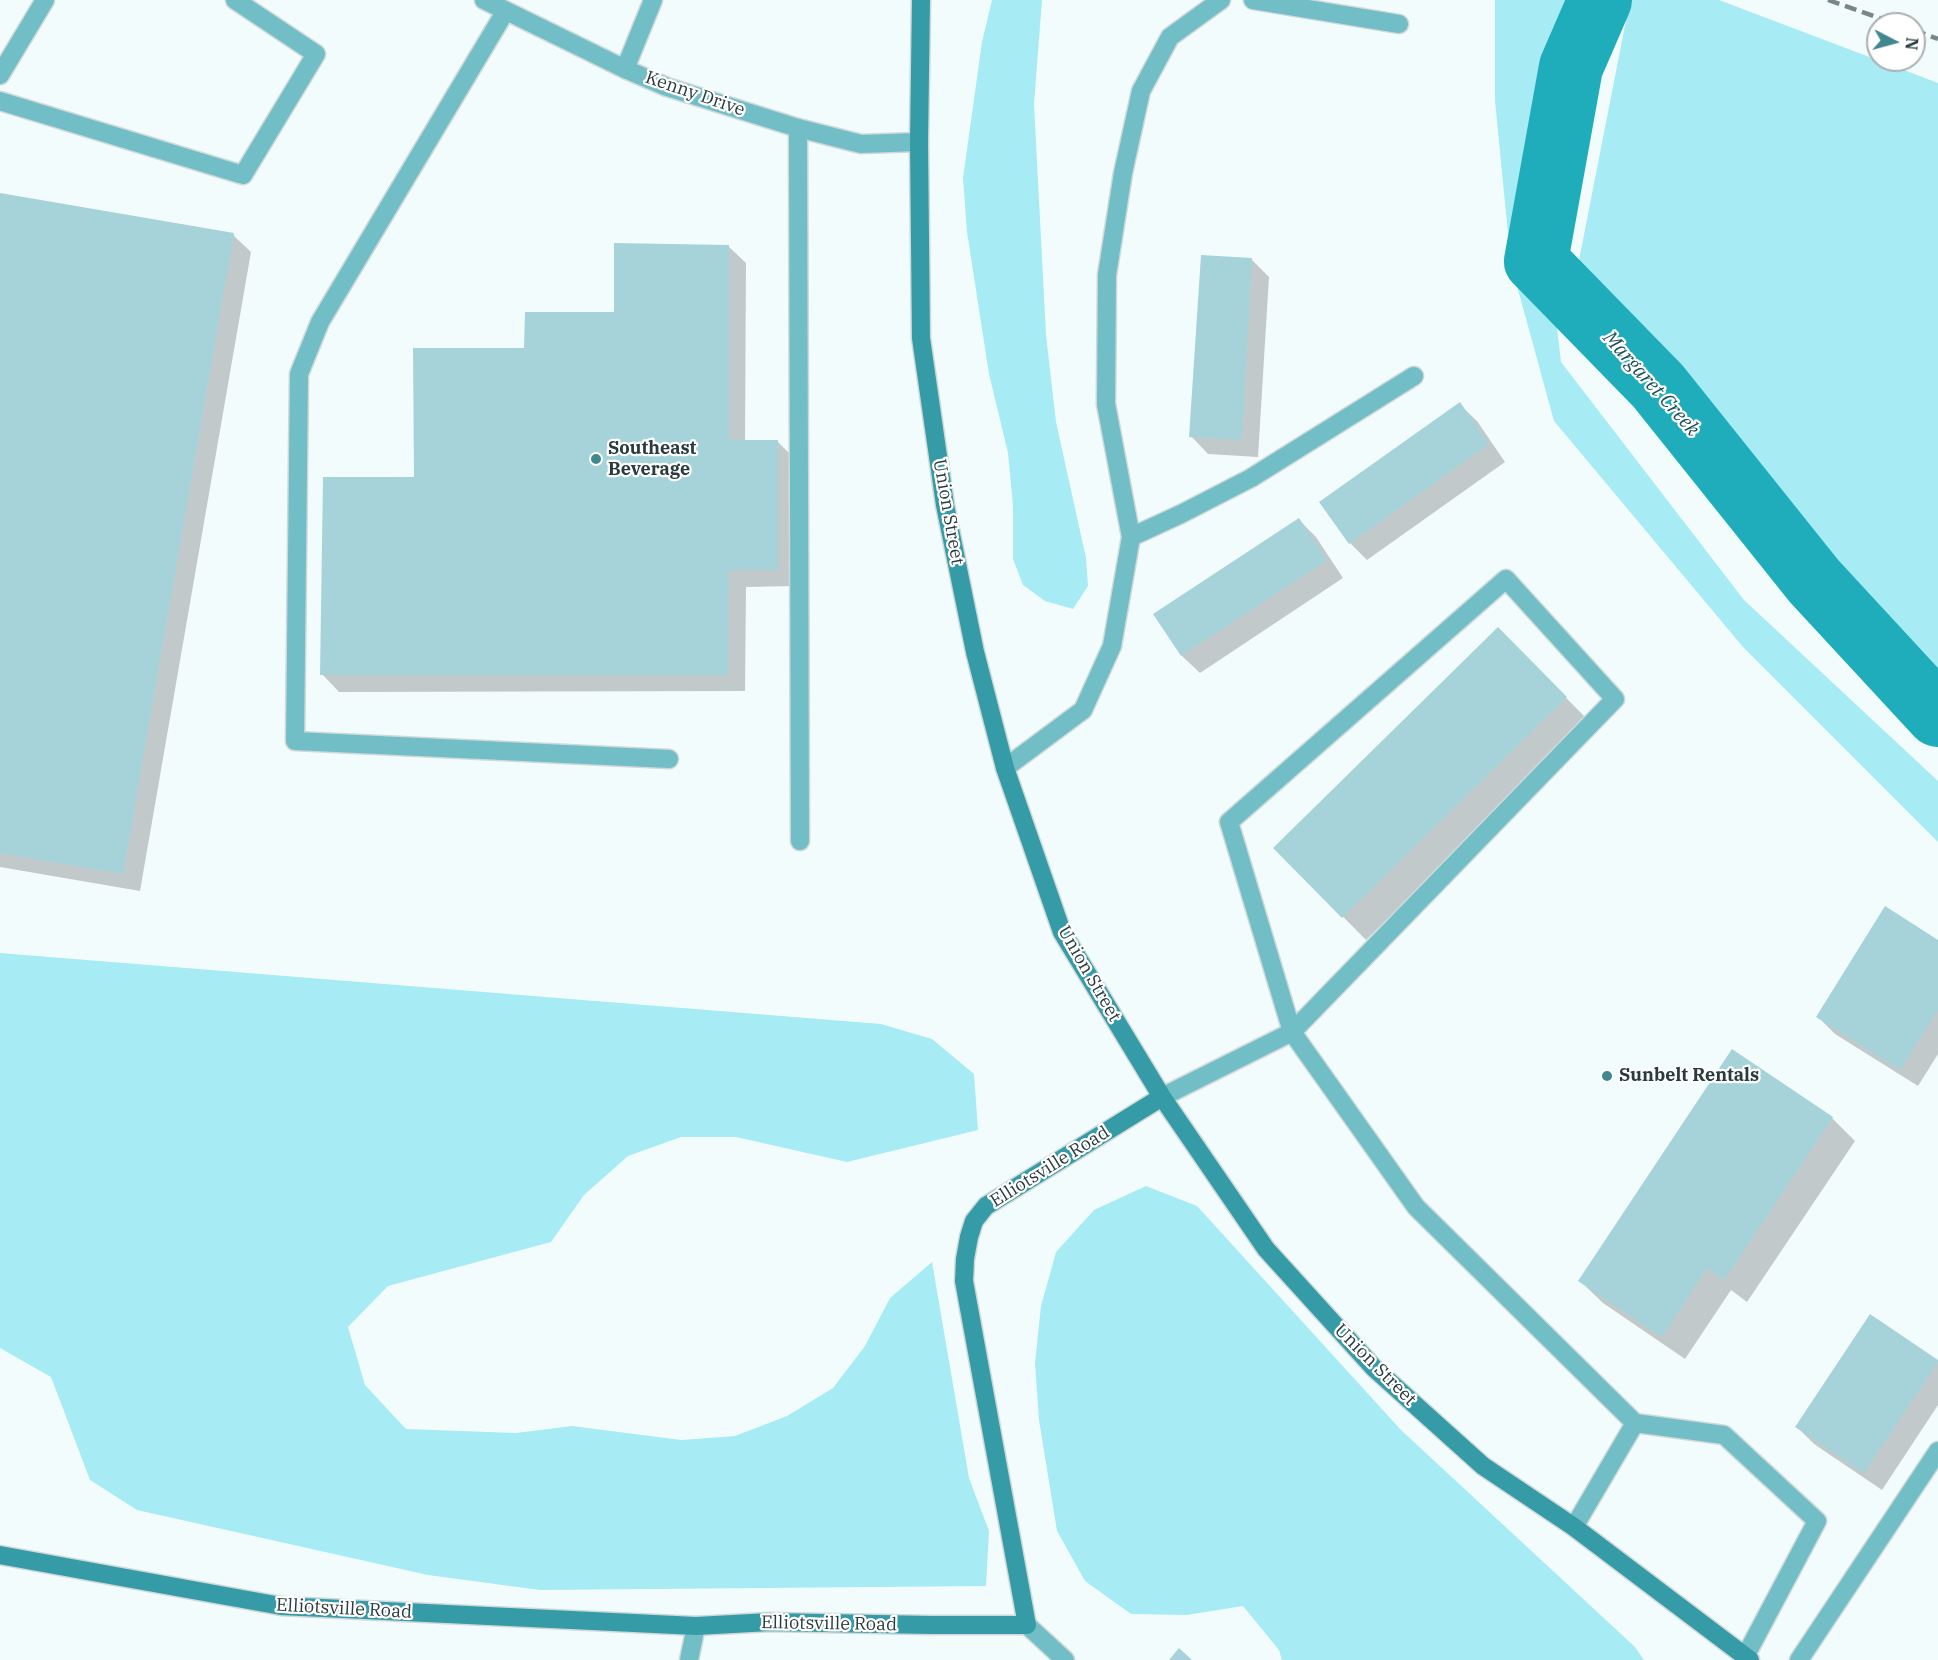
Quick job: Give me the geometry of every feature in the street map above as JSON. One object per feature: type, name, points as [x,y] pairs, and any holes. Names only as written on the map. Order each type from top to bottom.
[{"type":"main road","name":"Union Street","points":[[921,0],[919,142],[921,338],[945,505],[975,652],[1005,768],[1062,932],[1162,1097],[1266,1250],[1374,1368],[1484,1466],[1574,1527],[1748,1658]]},
{"type":"main road","name":"Elliotsville Road","points":[[0,1555],[281,1606],[696,1626],[770,1622],[930,1626],[1027,1625],[964,1281],[969,1237],[974,1221],[986,1206],[1162,1097]]},
{"type":"street","points":[[0,75],[45,0]]},
{"type":"street","points":[[0,101],[243,175],[316,54],[235,0]]},
{"type":"street","name":"Kenny Drive","points":[[484,0],[505,12],[667,87],[798,128],[861,144],[919,142]]},
{"type":"street","points":[[625,69],[653,0]]},
{"type":"street","points":[[1005,768],[1083,710],[1112,646],[1131,537],[1106,404],[1107,275],[1123,173],[1141,91],[1170,37],[1221,0]]},
{"type":"street","points":[[1254,0],[1399,24]]},
{"type":"street","points":[[505,12],[320,322],[299,374],[296,741],[669,759]]},
{"type":"street","points":[[798,128],[800,841]]},
{"type":"street","points":[[1131,537],[1251,478],[1414,376]]},
{"type":"street","points":[[1162,1097],[1292,1032],[1615,699],[1506,579],[1229,822],[1292,1032],[1416,1207],[1635,1423],[1724,1436],[1817,1521],[1748,1658]]},
{"type":"street","points":[[1574,1527],[1635,1423]]},
{"type":"street","points":[[1799,1660],[1938,1451]]},
{"type":"street","points":[[1027,1625],[1065,1660]]},
{"type":"street","points":[[689,1660],[696,1626]]},
{"type":"shaded area","points":[[992,0],[1042,0],[1034,104],[1046,335],[1056,422],[1086,558],[1088,586],[1073,609],[1045,601],[1023,585],[1013,559],[1013,506],[1008,453],[989,374],[967,232],[963,178],[982,42]]},
{"type":"shaded area","points":[[1495,0],[1589,0],[1578,106],[1545,224],[1561,362],[1744,600],[1938,781],[1938,842],[1743,647],[1554,421],[1511,264],[1495,101]]},
{"type":"shaded area","points":[[1630,0],[1719,0],[1866,56],[1866,72],[1909,72],[1938,83],[1938,690],[1612,337],[1571,301]]},
{"type":"shaded area","points":[[0,953],[881,1024],[932,1039],[974,1074],[978,1130],[847,1162],[736,1137],[681,1137],[628,1156],[584,1195],[551,1242],[388,1286],[348,1327],[365,1385],[406,1429],[516,1433],[572,1426],[681,1440],[735,1436],[787,1416],[833,1388],[865,1346],[890,1298],[932,1262],[969,1478],[989,1531],[986,1586],[540,1590],[428,1575],[137,1510],[90,1480],[51,1377],[0,1348]]},
{"type":"shaded area","points":[[1146,1186],[1197,1206],[1401,1430],[1635,1647],[1644,1660],[1282,1660],[1279,1650],[1243,1606],[1187,1615],[1131,1614],[1085,1581],[1057,1531],[1039,1420],[1035,1363],[1041,1306],[1056,1252],[1094,1210]]},
{"type":"building","points":[[0,193],[234,233],[123,874],[0,853]]},
{"type":"building","name":"Southeast Beverage","points":[[614,243],[729,245],[729,440],[778,440],[778,570],[729,570],[728,675],[320,675],[323,477],[414,477],[413,348],[524,348],[525,312],[614,312]]},
{"type":"building","points":[[1201,255],[1252,258],[1242,440],[1189,437]]},
{"type":"building","points":[[1460,402],[1489,444],[1349,544],[1319,502]]},
{"type":"building","points":[[1299,518],[1327,560],[1181,656],[1153,614]]},
{"type":"building","points":[[1498,627],[1567,697],[1342,918],[1273,848]]},
{"type":"building","points":[[1885,906],[1938,940],[1938,1010],[1900,1070],[1816,1017]]},
{"type":"building","points":[[1732,1049],[1833,1117],[1724,1280],[1707,1268],[1662,1337],[1578,1281]]},
{"type":"building","points":[[1870,1314],[1938,1362],[1864,1473],[1795,1427]]},
{"type":"building","points":[[1179,1648],[1192,1660],[1169,1660]]},
{"type":"waterway","name":"Margaret Creek","points":[[1600,0],[1571,67],[1536,261],[1658,386],[1814,581],[1938,715]]},
{"type":"railway","points":[[1828,0],[1866,13]]},
{"type":"railway","points":[[1926,34],[1938,39]]},
{"type":"place","name":"Southeast Beverage","points":[[596,459]]},
{"type":"place","name":"Sunbelt Rentals","points":[[1607,1076]]}]
